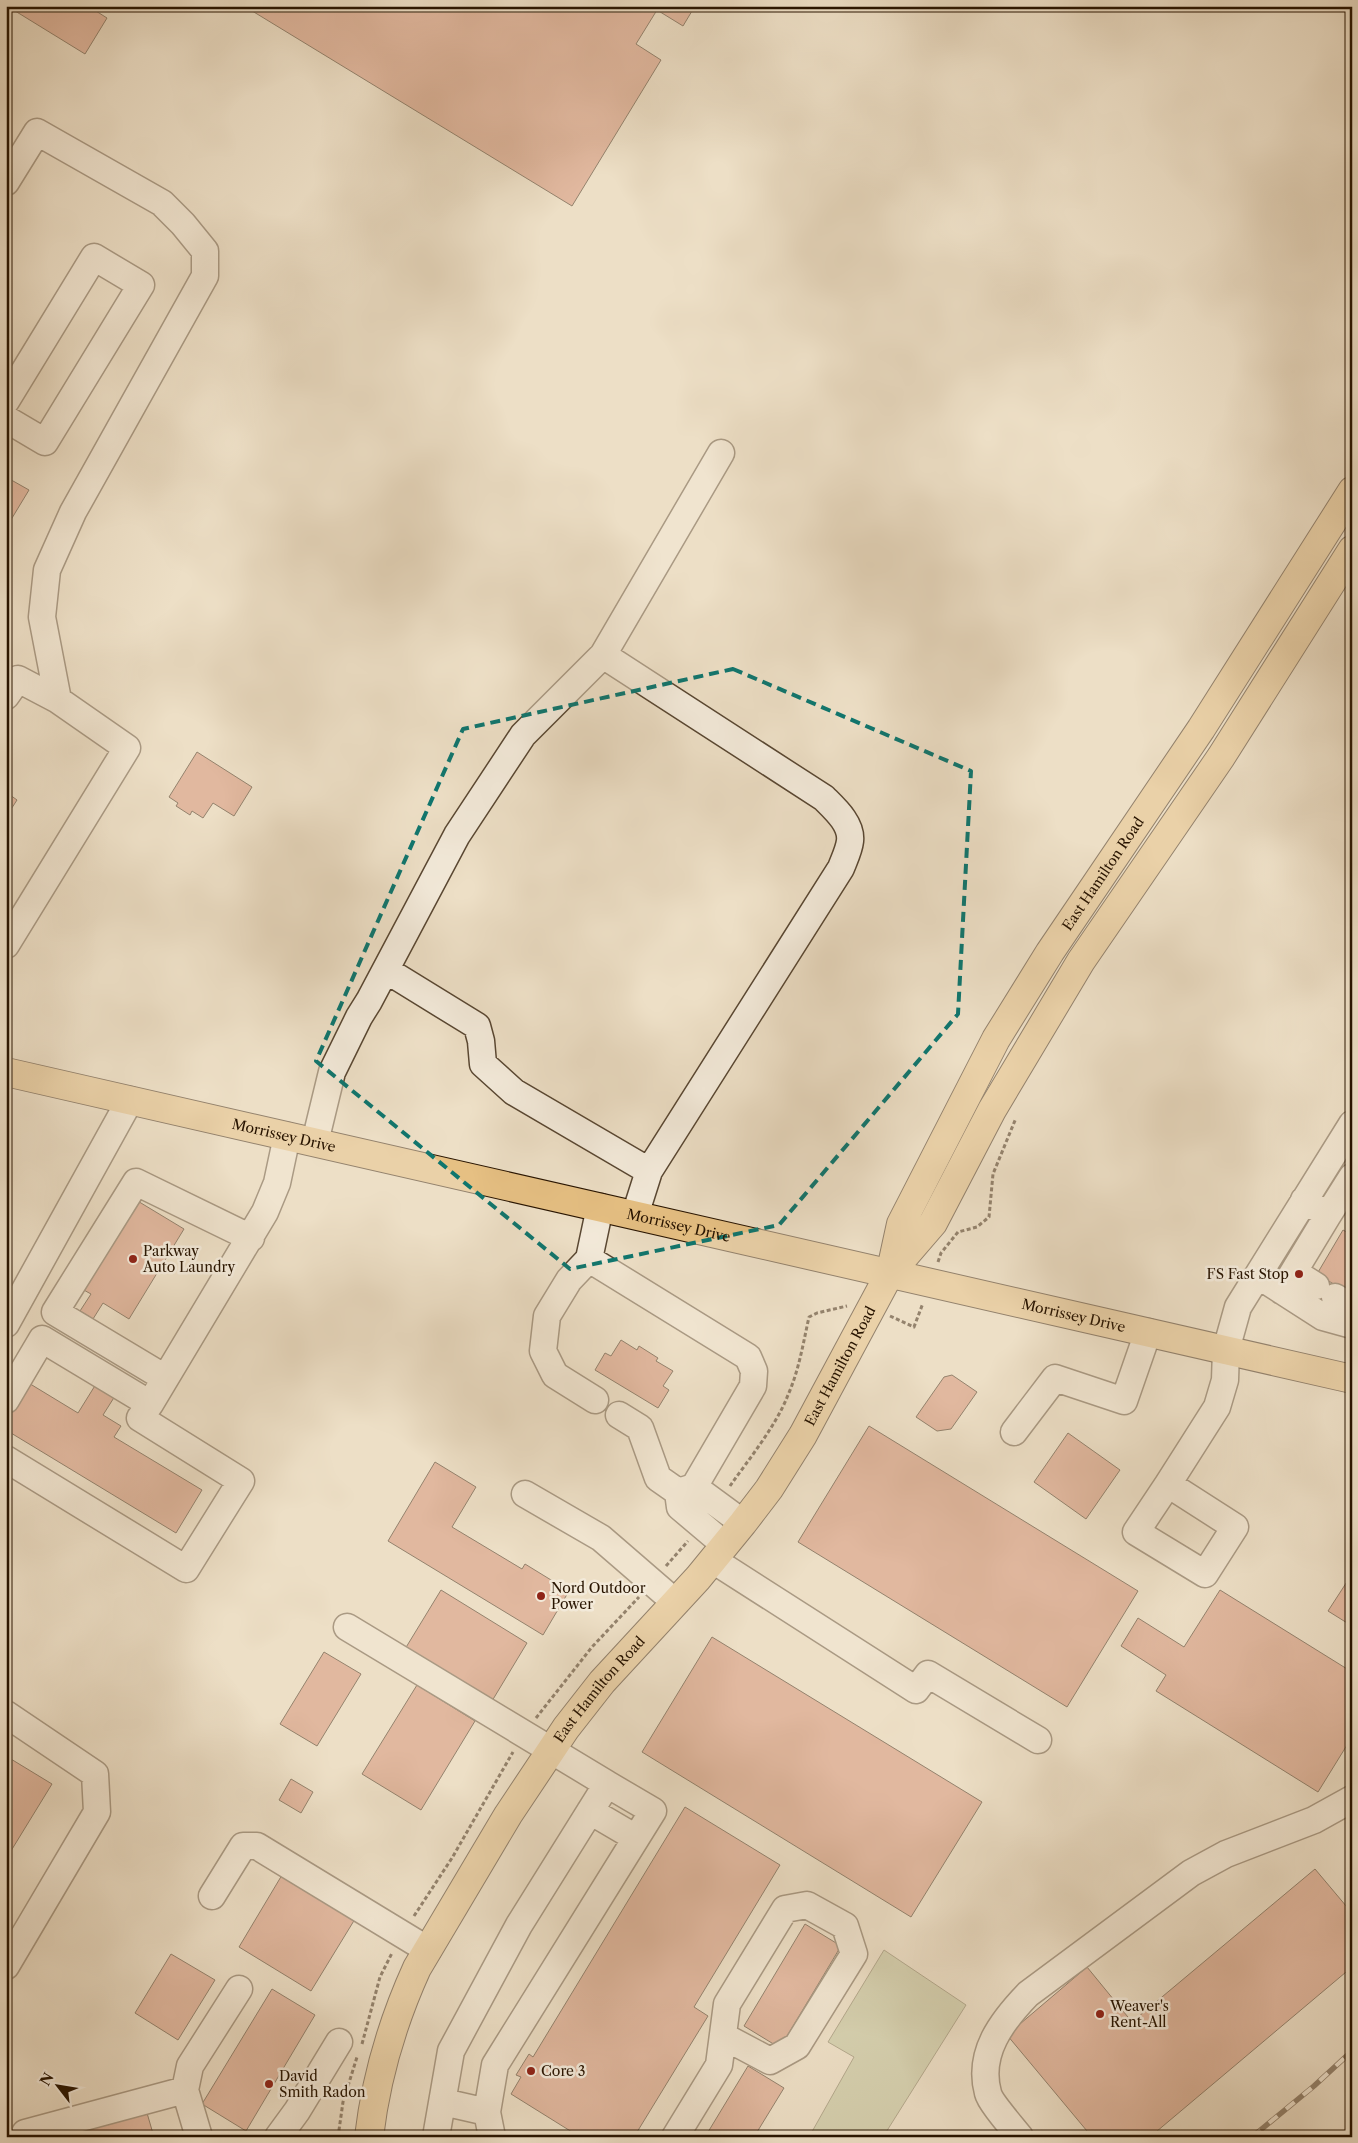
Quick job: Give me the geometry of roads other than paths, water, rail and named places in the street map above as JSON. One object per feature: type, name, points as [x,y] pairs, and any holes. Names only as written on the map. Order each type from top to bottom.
[{"type":"main road","name":"East Hamilton Road","points":[[890,1273],[901,1224],[996,1039],[1050,952],[1201,729],[1352,491]]},
{"type":"main road","name":"East Hamilton Road","points":[[369,2137],[375,2096],[391,2031],[407,1991],[428,1950],[503,1823],[550,1750],[602,1682],[719,1553],[768,1489],[802,1435],[890,1273],[933,1223],[992,1110],[1077,968],[1221,757],[1352,550]]},
{"type":"main road","name":"Morrissey Drive","points":[[6,1072],[1352,1379]]},
{"type":"lane","points":[[6,182],[38,132],[162,204],[183,224],[205,251],[205,276],[73,512],[47,570],[42,617],[58,700]]},
{"type":"lane","points":[[6,401],[94,257],[141,285],[45,442],[6,419]]},
{"type":"lane","points":[[315,1142],[332,1072],[359,1017],[457,835],[522,735],[604,655],[721,453]]},
{"type":"lane","points":[[604,655],[824,798],[837,810],[846,825],[850,840],[841,868],[649,1172],[634,1215]]},
{"type":"lane","points":[[6,696],[18,678],[58,700],[127,748],[6,944]]},
{"type":"lane","points":[[386,970],[476,1026],[481,1041],[483,1064],[514,1092],[649,1172]]},
{"type":"lane","points":[[6,1324],[130,1100]]},
{"type":"lane","points":[[1168,1484],[1216,1407],[1225,1380],[1226,1350],[1238,1307],[1351,1126]]},
{"type":"lane","points":[[6,1460],[186,1569],[241,1480],[140,1418],[251,1238],[265,1212],[277,1183],[288,1136]]},
{"type":"lane","points":[[1288,1282],[1352,1177]]},
{"type":"lane","points":[[165,1378],[55,1312],[136,1182],[251,1238]]},
{"type":"lane","points":[[1304,1200],[1328,1215]]},
{"type":"lane","points":[[595,1400],[555,1375],[543,1351],[547,1316],[569,1280],[589,1259],[600,1208]]},
{"type":"lane","points":[[589,1259],[748,1357],[754,1371],[754,1386],[686,1489],[680,1507],[719,1553],[916,1690],[928,1674],[1038,1740]]},
{"type":"lane","points":[[1258,1275],[1288,1282],[1334,1297]]},
{"type":"lane","points":[[1288,1282],[1323,1317],[1352,1325]]},
{"type":"lane","points":[[1014,1432],[1055,1378],[1124,1401],[1148,1332]]},
{"type":"lane","points":[[6,1400],[42,1339],[150,1404]]},
{"type":"lane","points":[[619,1415],[640,1428],[658,1478],[686,1489],[743,1523]]},
{"type":"lane","points":[[525,1494],[601,1538],[675,1602]]},
{"type":"lane","points":[[347,1627],[653,1810],[495,2065],[489,2124],[442,2102]]},
{"type":"lane","points":[[6,1714],[95,1774],[97,1812],[6,1966]]},
{"type":"lane","points":[[436,2137],[452,2051],[520,1925],[607,1784]]},
{"type":"lane","points":[[1020,2137],[988,2094],[986,2065],[991,2043],[1007,2016],[1028,1994],[1191,1873],[1226,1854],[1314,1820],[1352,1799]]},
{"type":"lane","points":[[590,1811],[636,1838]]},
{"type":"lane","points":[[212,1896],[243,1846],[257,1846],[428,1950]]},
{"type":"lane","points":[[675,2137],[719,2065],[727,2004],[785,1909],[808,1905],[845,1926],[854,1954],[797,2046],[770,2061],[723,2036]]},
{"type":"lane","points":[[199,2137],[185,2090],[190,2066],[239,1989]]},
{"type":"lane","points":[[278,2137],[297,2111],[339,2042]]},
{"type":"lane","points":[[26,2133],[185,2090]]},
{"type":"railway","points":[[1252,2137],[1314,2086],[1352,2051]]},
{"type":"place","name":"Parkway Auto Laundry","points":[[133,1259]]},
{"type":"place","name":"FS Fast Stop","points":[[1299,1274]]},
{"type":"place","name":"Nord Outdoor Power","points":[[541,1596]]},
{"type":"place","name":"Weaver's Rent-All","points":[[1100,2014]]},
{"type":"place","name":"Core 3","points":[[531,2071]]},
{"type":"place","name":"David Smith Radon","points":[[269,2084]]}]
